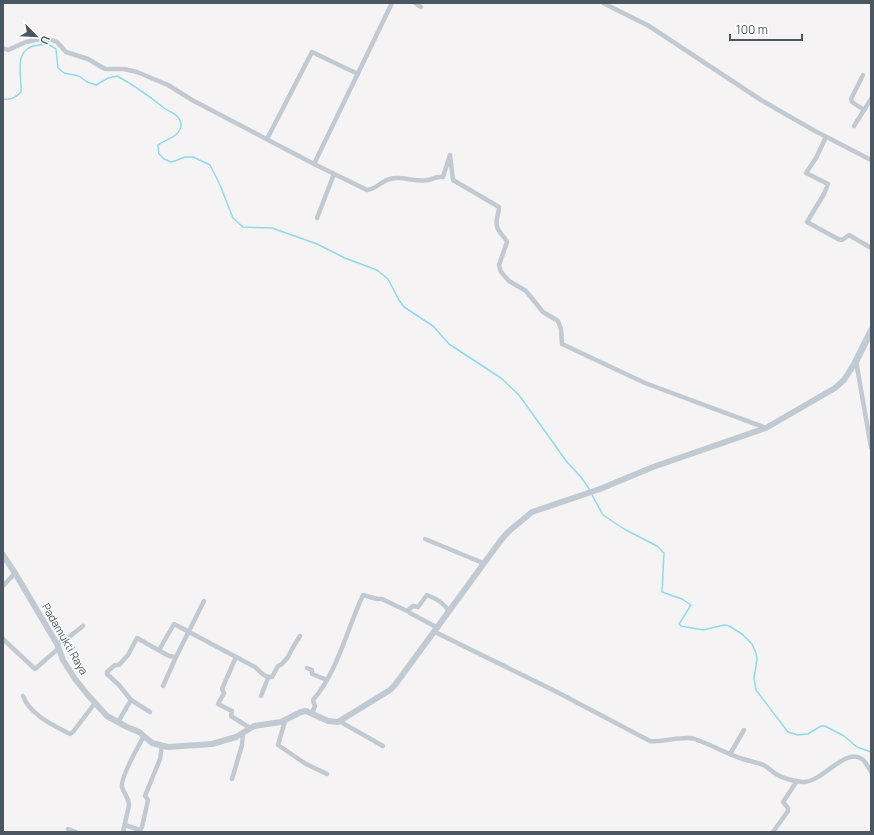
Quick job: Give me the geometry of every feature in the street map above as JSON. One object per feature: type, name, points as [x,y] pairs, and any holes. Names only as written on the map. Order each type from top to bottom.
[{"type":"main road","points":[[856,361],[871,331]]},
{"type":"street","points":[[314,164],[369,54],[392,3]]},
{"type":"street","points":[[415,3],[421,7]]},
{"type":"street","points":[[603,3],[649,26],[761,100],[826,137],[871,160]]},
{"type":"street","points":[[3,48],[8,50],[26,42],[47,39],[57,42],[66,52],[88,59],[105,69],[131,70],[163,83],[314,164],[367,190],[372,190],[387,179],[393,178],[426,181],[443,176],[450,155],[453,180],[499,207],[496,221],[497,228],[506,238],[507,242],[499,265],[501,272],[509,281],[526,291],[543,312],[558,321],[562,344],[645,383],[766,428]]},
{"type":"street","points":[[267,138],[312,52],[358,74]]},
{"type":"street","points":[[863,75],[850,99],[864,110]]},
{"type":"street","points":[[854,126],[871,99]]},
{"type":"street","points":[[826,137],[816,158],[806,173],[828,184],[824,194],[807,222],[838,239],[842,240],[849,235],[871,248]]},
{"type":"street","points":[[316,218],[334,174]]},
{"type":"street","points":[[339,722],[390,690],[402,677],[483,563],[508,532],[532,512],[588,493],[653,467],[766,428],[835,388],[844,380],[856,361]]},
{"type":"street","points":[[856,361],[870,431],[871,448]]},
{"type":"street","points":[[425,539],[483,563]]},
{"type":"street","name":"Padamukti Raya","points":[[3,555],[58,646],[63,660],[75,679],[107,716],[135,730],[152,743],[168,748],[212,744],[236,737],[250,728],[263,724],[274,724],[285,721],[301,712],[306,711],[312,713]]},
{"type":"street","points":[[4,585],[15,573]]},
{"type":"street","points":[[383,746],[339,722],[328,721],[312,713],[315,706],[313,700],[318,695],[327,680],[363,595],[378,600],[382,599],[407,611],[414,606],[418,607],[427,595],[436,598],[448,608],[449,612]]},
{"type":"street","points":[[163,686],[204,602]]},
{"type":"street","points":[[410,613],[436,630],[650,741],[661,742],[693,738],[744,760],[762,764],[784,778],[796,781],[805,782],[817,778],[843,759],[850,757],[857,757],[864,760],[871,772]]},
{"type":"street","points":[[159,650],[174,624],[256,668],[261,674],[268,678]]},
{"type":"street","points":[[3,639],[36,669],[58,646],[83,626]]},
{"type":"street","points":[[261,696],[268,678],[272,677],[278,666],[288,658],[300,636]]},
{"type":"street","points":[[150,712],[131,700],[119,685],[106,674],[114,664],[119,665],[127,657],[137,638],[169,656],[176,657]]},
{"type":"street","points":[[236,657],[222,689],[224,692],[218,704],[232,711],[231,716],[250,728]]},
{"type":"street","points":[[307,668],[312,670],[312,674],[327,680]]},
{"type":"street","points":[[23,696],[30,708],[43,718],[70,734],[95,703]]},
{"type":"street","points":[[118,722],[131,700]]},
{"type":"street","points":[[285,721],[278,743],[279,746],[306,764],[327,774]]},
{"type":"street","points":[[730,754],[744,730]]},
{"type":"street","points":[[232,779],[242,745],[243,732]]},
{"type":"street","points":[[123,832],[129,800],[122,788],[122,782],[144,736]]},
{"type":"street","points":[[125,826],[140,830],[142,827],[148,800],[145,796],[160,759],[162,746]]},
{"type":"street","points":[[773,832],[788,811],[787,806],[783,802],[796,781]]},
{"type":"street","points":[[68,829],[76,832]]},
{"type":"waterway","points":[[3,99],[13,98],[21,92],[21,57],[30,47],[38,45],[50,45],[56,49],[58,68],[64,73],[79,76],[87,82],[96,85],[108,78],[117,76],[135,87],[176,115],[180,121],[181,125],[178,132],[158,145],[159,154],[164,159],[171,162],[185,157],[193,157],[210,165],[220,185],[233,218],[243,227],[272,228],[317,244],[345,258],[377,270],[388,279],[404,307],[433,326],[449,344],[501,378],[519,395],[567,462],[581,477],[590,490]]},
{"type":"waterway","points":[[591,493],[603,515],[624,529],[657,546],[664,553],[662,592],[682,599],[691,605],[679,624],[681,626],[703,630],[724,625],[729,626],[742,634],[752,644],[757,659],[754,678],[756,690],[788,732],[798,735],[808,734],[821,726],[825,726],[844,736],[857,747],[871,752]]}]
